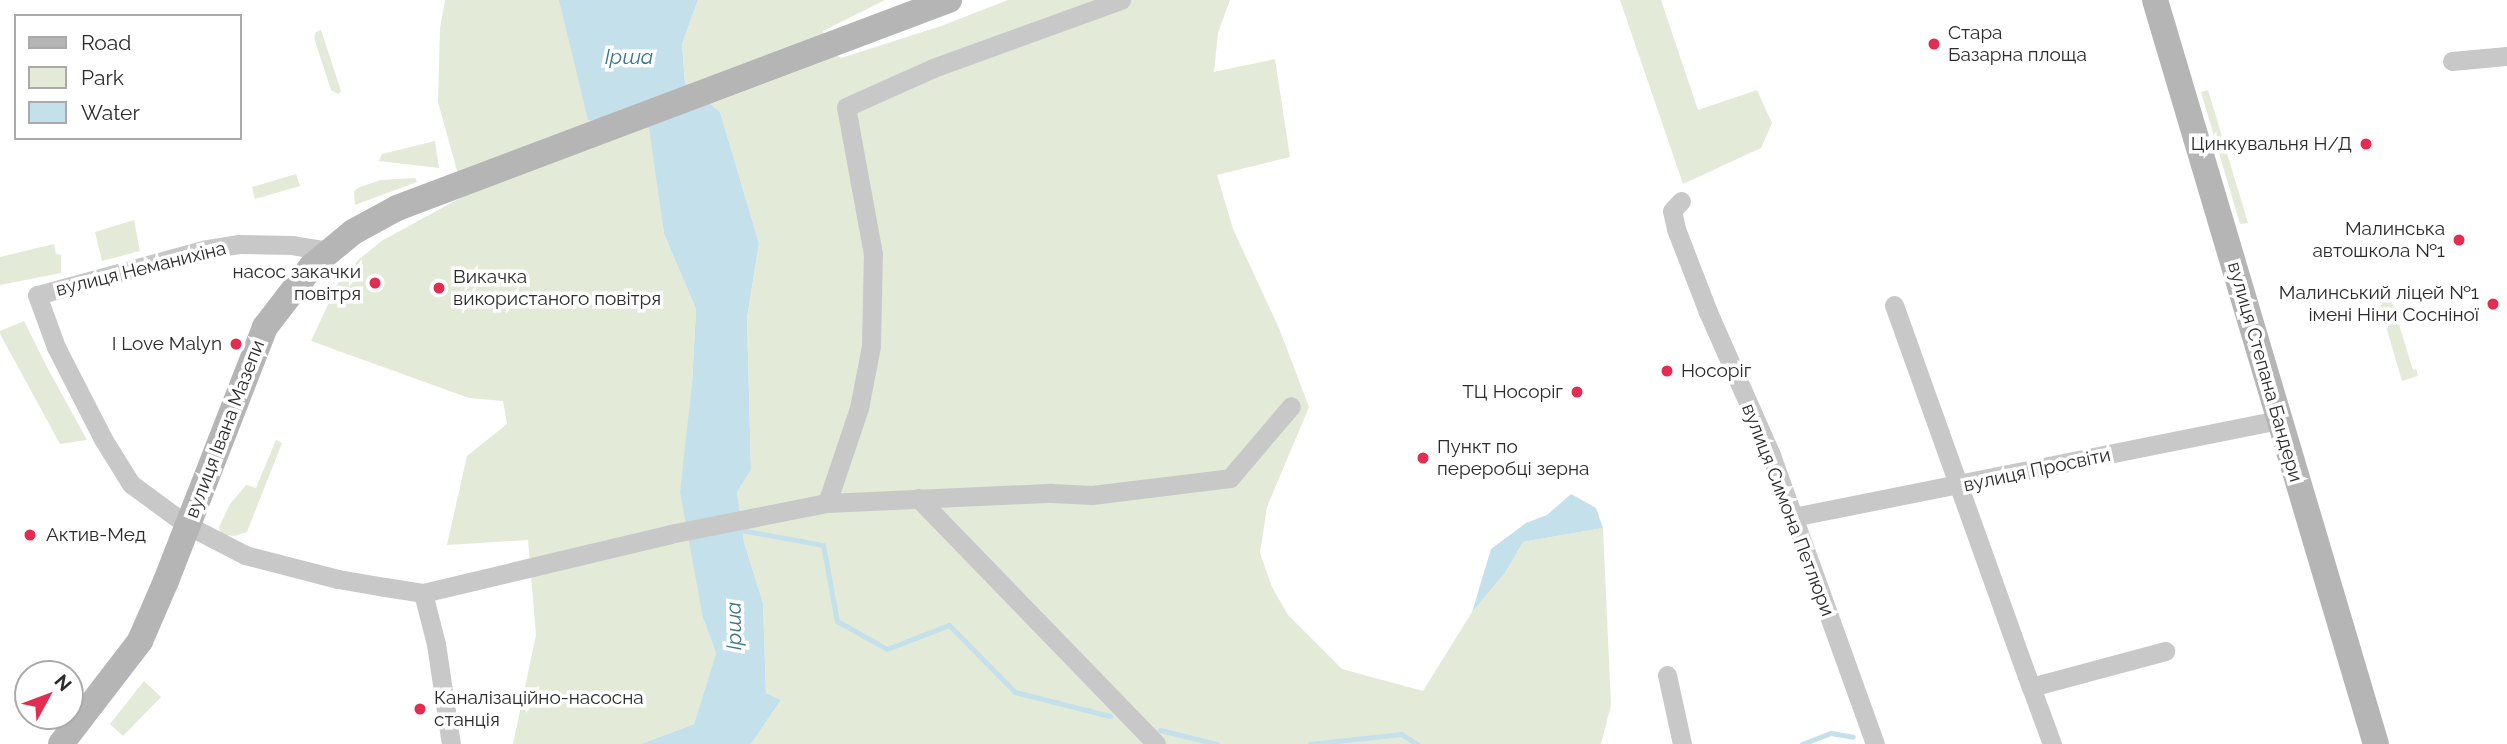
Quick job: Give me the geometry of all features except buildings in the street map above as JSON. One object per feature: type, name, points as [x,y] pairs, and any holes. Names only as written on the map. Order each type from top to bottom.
[{"type":"main road","name":"вулиця Івана Мазепи","points":[[61,744],[140,641],[265,327],[312,266],[353,232],[397,208],[460,182],[949,0]]},
{"type":"main road","name":"вулиця Степана Бандери","points":[[2155,0],[2376,744]]},
{"type":"street","points":[[827,503],[859,408],[872,346],[873,254],[846,107],[933,68],[1121,0]]},
{"type":"street","points":[[2452,61],[2507,56]]},
{"type":"street","name":"вулиця Симона Петлюри","points":[[1681,201],[1672,211],[1676,229],[1708,312],[1771,455],[1875,744]]},
{"type":"street","name":"вулиця Неманихіна","points":[[187,526],[131,484],[103,439],[56,347],[37,295],[203,250],[239,244],[293,245],[330,251]]},
{"type":"street","points":[[1894,305],[2052,744]]},
{"type":"street","points":[[187,526],[245,555],[338,579],[423,593],[670,534],[827,503],[918,498],[1092,495],[1230,478],[1291,406]]},
{"type":"street","name":"вулиця Просвіти","points":[[1793,517],[2280,420]]},
{"type":"street","points":[[918,498],[1156,744]]},
{"type":"street","points":[[423,593],[436,644],[451,744]]},
{"type":"street","points":[[2031,687],[2165,651]]},
{"type":"street","points":[[1667,675],[1682,744]]},
{"type":"green space","points":[[445,0],[597,0],[644,75],[664,234],[696,309],[692,384],[703,618],[716,653],[694,724],[641,744],[513,744],[536,635],[528,540],[447,545],[467,456],[507,424],[503,401],[469,398],[311,341],[338,283],[358,260],[383,240],[464,196],[438,102],[440,28]]},
{"type":"green space","points":[[698,0],[885,0],[823,31],[829,51],[841,58],[941,26],[1008,0],[1230,0],[1218,33],[1214,72],[1275,59],[1290,157],[1217,175],[1233,229],[1279,328],[1309,407],[1267,507],[1260,553],[1272,587],[1288,615],[1342,669],[1423,691],[1472,612],[1505,573],[1523,542],[1603,528],[1611,705],[1601,744],[751,744],[781,700],[766,693],[763,603],[744,542],[737,492],[751,470],[747,318],[759,243],[720,112],[685,83],[682,44]]},
{"type":"green space","points":[[1620,0],[1661,0],[1698,110],[1757,90],[1772,123],[1761,148],[1683,184]]},
{"type":"green space","points":[[321,30],[341,91],[338,94],[331,90],[314,38],[316,32]]},
{"type":"green space","points":[[2208,90],[2248,223],[2240,224],[2201,92]]},
{"type":"green space","points":[[435,141],[439,168],[379,161],[382,154]]},
{"type":"green space","points":[[296,174],[300,186],[255,199],[252,187]]},
{"type":"green space","points":[[415,178],[417,182],[355,205],[354,191],[360,187],[381,180]]},
{"type":"green space","points":[[134,220],[140,251],[102,261],[95,232]]},
{"type":"green space","points":[[54,244],[56,254],[61,255],[61,273],[0,285],[0,257]]},
{"type":"green space","points":[[2388,289],[2413,370],[2416,369],[2418,376],[2402,381],[2376,292]]},
{"type":"green space","points":[[24,321],[87,440],[60,444],[0,334],[0,331]]},
{"type":"green space","points":[[276,440],[282,443],[247,532],[234,536],[221,534],[219,527],[230,504],[246,485],[256,488]]},
{"type":"green space","points":[[144,681],[161,697],[123,736],[110,724]]},
{"type":"water","name":"Ірша","points":[[559,0],[698,0],[682,44],[685,83],[720,112],[759,243],[747,318],[751,470],[737,492],[744,542],[763,603],[766,693],[781,700],[751,744],[641,744],[694,724],[716,653],[703,618],[680,492],[692,384],[696,309],[664,234],[649,128],[588,120]]},
{"type":"water","points":[[1571,494],[1596,508],[1603,528],[1523,542],[1505,573],[1472,612],[1491,549],[1526,523],[1547,515]]},
{"type":"waterway","points":[[735,529],[823,545],[837,621],[887,649],[949,625],[1015,692],[1110,716]]},
{"type":"waterway","points":[[1160,730],[1217,744]]},
{"type":"waterway","points":[[1802,744],[1831,733],[1853,737]]},
{"type":"waterway","points":[[1310,744],[1401,734],[1417,744]]},
{"type":"place","name":"Стара Базарна площа","points":[[1934,44]]},
{"type":"place","name":"Цинкувальня Н/Д","points":[[2366,144]]},
{"type":"place","name":"Малинська автошкола №1","points":[[2459,240]]},
{"type":"place","name":"насос закачки повітря","points":[[375,283]]},
{"type":"place","name":"Викачка використаного повітря","points":[[439,288]]},
{"type":"place","name":"Малинський ліцей №1 імені Ніни Сосніної","points":[[2493,304]]},
{"type":"place","name":"I Love Malyn","points":[[236,344]]},
{"type":"place","name":"Носоріг","points":[[1667,371]]},
{"type":"place","name":"ТЦ Носоріг","points":[[1577,392]]},
{"type":"place","name":"Пункт по переробці зерна","points":[[1423,458]]},
{"type":"place","name":"Актив-Мед","points":[[30,535]]},
{"type":"place","name":"Каналізаційно-насосна станція","points":[[420,709]]}]
